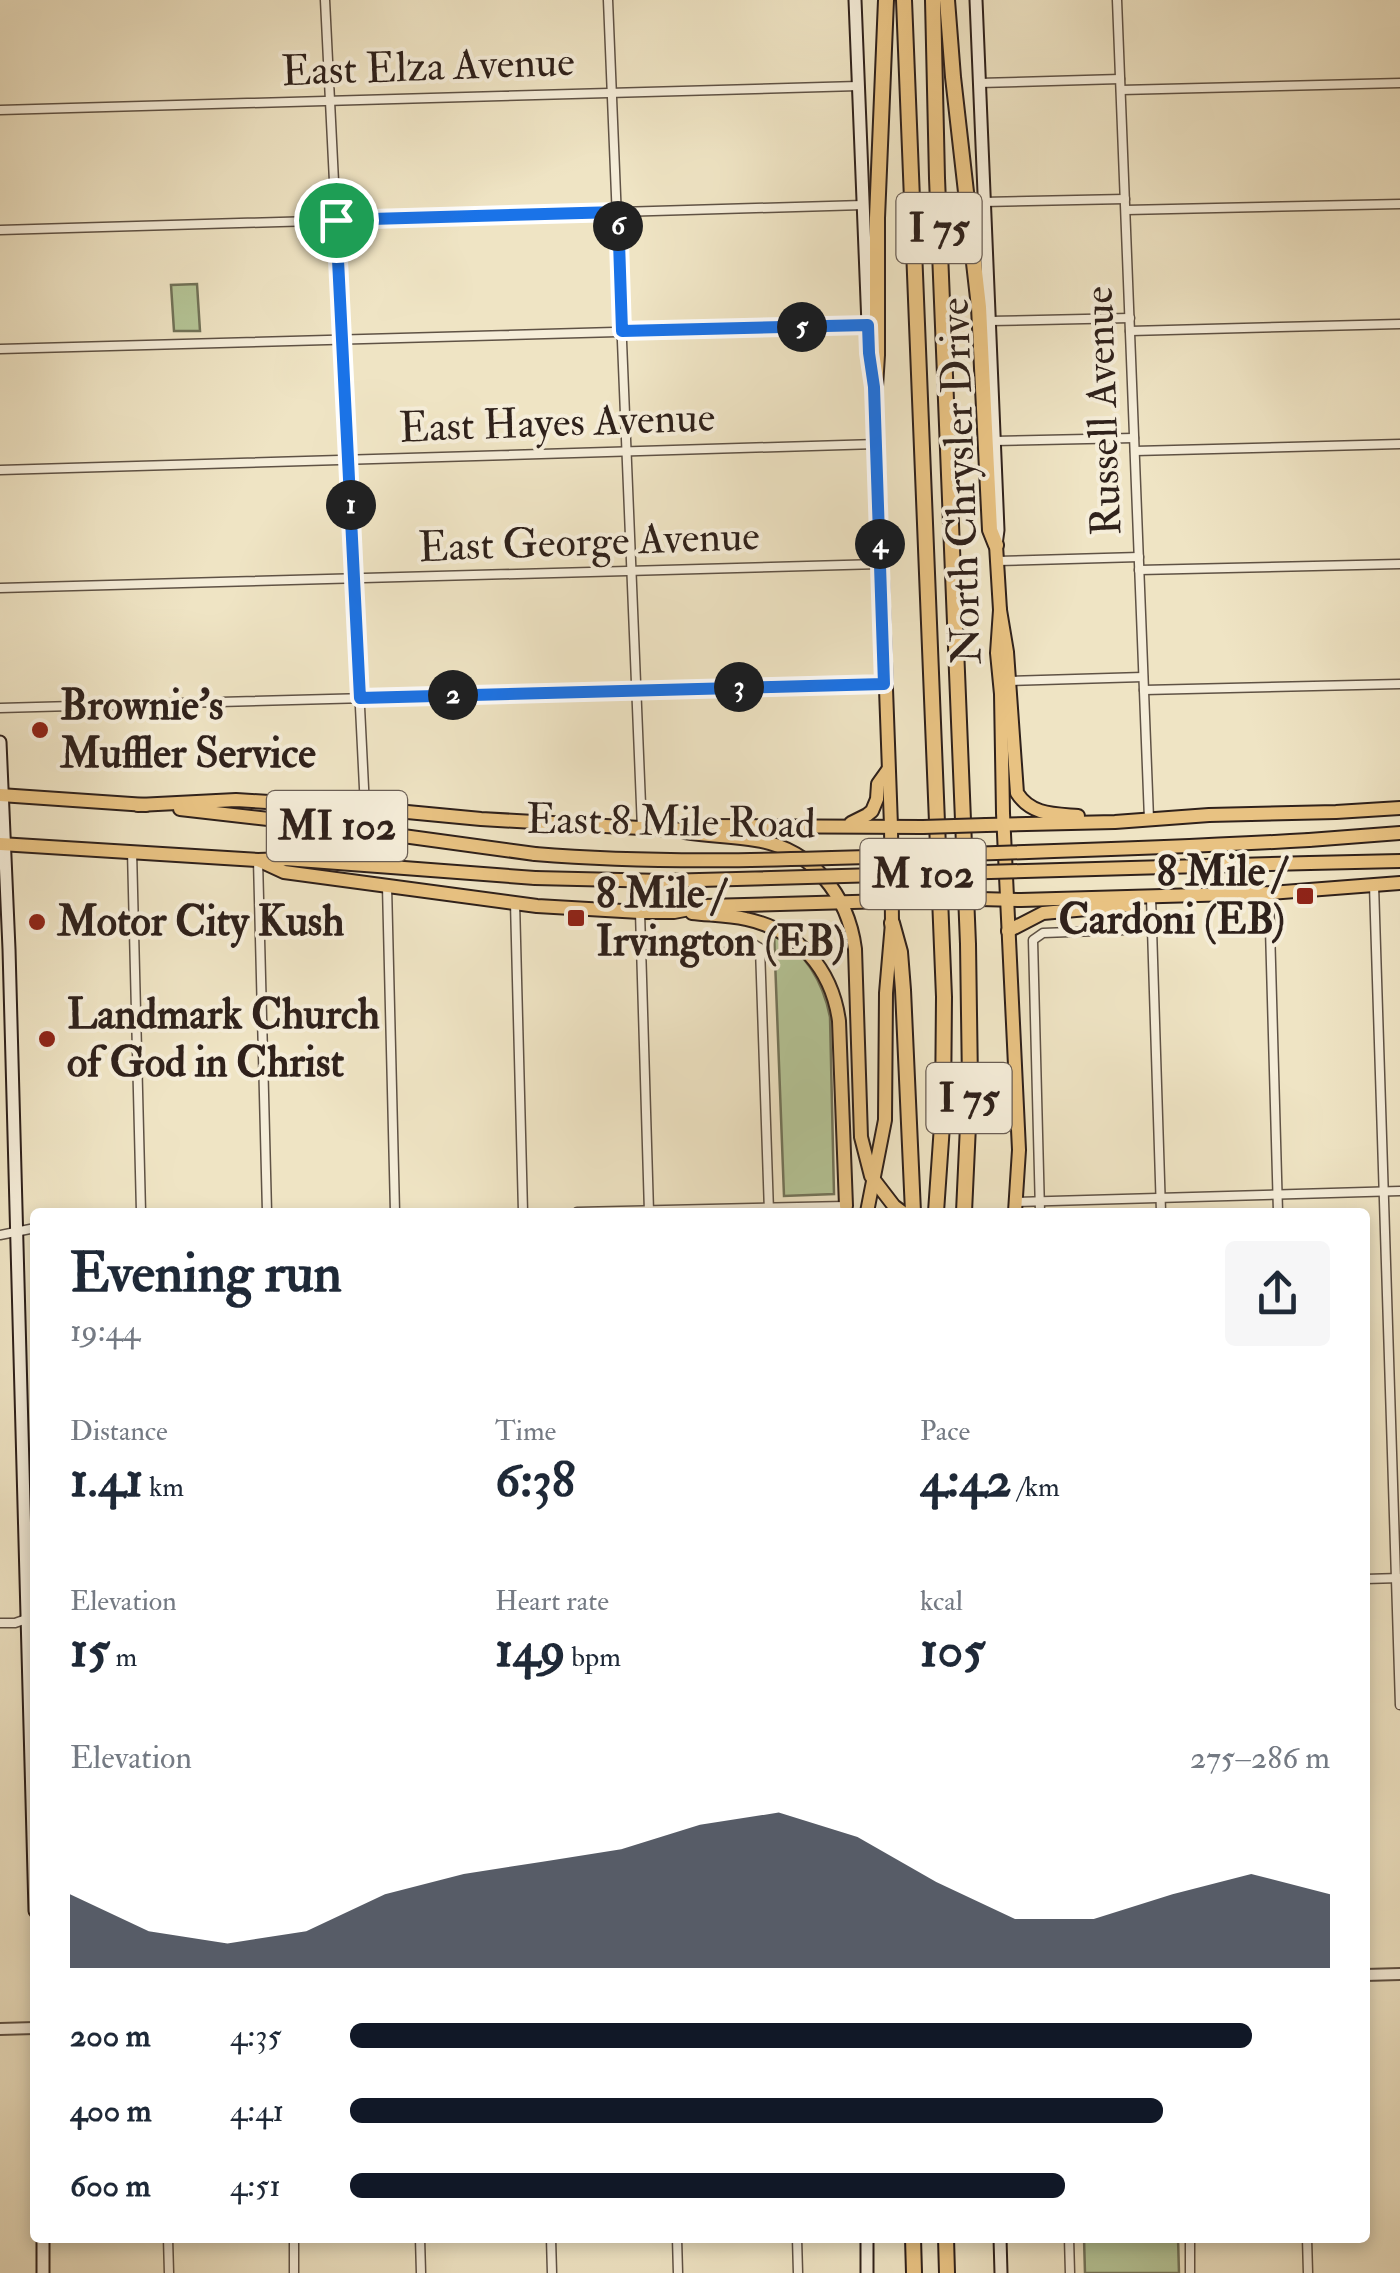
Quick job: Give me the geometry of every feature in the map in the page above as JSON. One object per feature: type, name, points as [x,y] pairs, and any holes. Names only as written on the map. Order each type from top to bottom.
[{"type":"highway","points":[[874,387],[878,356],[878,218],[886,0]]},
{"type":"highway","name":"I 75","points":[[904,0],[944,978],[944,1092],[936,1208]]},
{"type":"highway","name":"I 75","points":[[932,0],[968,944],[970,1082],[964,1208]]},
{"type":"highway","points":[[947,0],[952,77],[979,307],[990,530],[997,553]]},
{"type":"highway","points":[[892,923],[900,952],[903,990],[913,1208]]},
{"type":"highway","points":[[913,2243],[914,2273]]},
{"type":"highway","points":[[946,2243],[946,2273]]},
{"type":"main road","points":[[855,0],[869,353],[877,444],[892,901],[886,992],[886,1110],[869,1208]]},
{"type":"main road","name":"North Chrysler Drive","points":[[976,0],[1005,687],[1003,825],[1019,1150],[1016,1207]]},
{"type":"main road","points":[[1005,687],[1015,784],[1020,798],[1038,812],[1115,822]]},
{"type":"main road","points":[[0,742],[30,1589]]},
{"type":"main road","points":[[844,826],[870,813],[877,799],[878,784],[888,770]]},
{"type":"main road","name":"East 8 Mile Road","points":[[2,795],[138,804],[535,854],[642,861],[1145,849],[1400,833]]},
{"type":"main road","points":[[138,804],[236,800],[365,808],[676,830],[784,848],[831,884],[852,927],[861,1138],[874,1182],[897,1208]]},
{"type":"main road","points":[[676,830],[704,826],[923,827],[1115,822],[1400,808]]},
{"type":"main road","points":[[2,844],[258,860],[284,872],[536,906],[745,918],[774,928],[804,948],[822,970],[836,1000],[846,1208]]},
{"type":"main road","name":"MI 102","points":[[258,860],[285,858],[535,878]]},
{"type":"main road","name":"East 8 Mile Road","points":[[535,878],[663,881],[1400,861]]},
{"type":"main road","points":[[669,912],[705,906],[1268,893],[1400,883]]},
{"type":"main road","points":[[1008,931],[1043,913],[1134,904],[1151,896]]},
{"type":"main road","points":[[42,2243],[43,2273]]},
{"type":"main road","points":[[866,2243],[867,2273]]},
{"type":"main road","points":[[1000,2243],[1000,2273]]},
{"type":"street","points":[[325,0],[365,808]]},
{"type":"street","points":[[608,0],[642,829]]},
{"type":"street","name":"Russell Avenue","points":[[1117,0],[1149,819]]},
{"type":"street","points":[[979,83],[1120,78]]},
{"type":"street","points":[[1121,90],[1400,84]]},
{"type":"street","name":"East Elza Avenue","points":[[0,110],[858,86]]},
{"type":"street","points":[[983,202],[1124,199]]},
{"type":"street","points":[[1126,210],[1400,204]]},
{"type":"street","points":[[0,230],[863,206]]},
{"type":"street","points":[[989,321],[1130,318]]},
{"type":"street","points":[[1130,331],[1400,324]]},
{"type":"street","points":[[0,349],[868,325]]},
{"type":"street","points":[[994,441],[1134,438]]},
{"type":"street","name":"East Hayes Avenue","points":[[0,470],[877,444]]},
{"type":"street","points":[[1135,450],[1400,444]]},
{"type":"street","points":[[997,553],[1139,557]]},
{"type":"street","name":"East George Avenue","points":[[0,588],[880,564]]},
{"type":"street","points":[[1139,570],[1400,564]]},
{"type":"street","points":[[1005,687],[1144,676]]},
{"type":"street","points":[[0,708],[884,684]]},
{"type":"street","points":[[1144,690],[1400,684]]},
{"type":"street","points":[[132,850],[140,1208]]},
{"type":"street","points":[[258,860],[267,1208]]},
{"type":"street","points":[[1374,885],[1400,1705]]},
{"type":"street","points":[[387,886],[395,1208]]},
{"type":"street","points":[[1268,893],[1278,1208]]},
{"type":"street","points":[[1151,896],[1161,1208]]},
{"type":"street","points":[[515,902],[523,1208]]},
{"type":"street","points":[[640,912],[649,1208]]},
{"type":"street","points":[[1040,1208],[1033,940],[1042,932],[1152,929]]},
{"type":"street","points":[[640,945],[750,942],[760,948],[769,1208]]},
{"type":"street","points":[[1016,1207],[1040,1202],[1160,1197],[1400,1191]]},
{"type":"street","points":[[0,1235],[30,1229]]},
{"type":"street","points":[[1370,1579],[1398,1578]]},
{"type":"street","points":[[0,1623],[30,1617]]},
{"type":"street","points":[[1370,1975],[1400,1974]]},
{"type":"street","points":[[0,2029],[30,2028]]},
{"type":"street","points":[[168,2243],[169,2273]]},
{"type":"street","points":[[294,2243],[294,2273]]},
{"type":"street","points":[[420,2243],[421,2273]]},
{"type":"street","points":[[551,2243],[552,2273]]},
{"type":"street","points":[[677,2243],[678,2273]]},
{"type":"street","points":[[797,2243],[798,2273]]},
{"type":"street","points":[[1069,2243],[1070,2273]]},
{"type":"street","points":[[1190,2243],[1190,2273]]},
{"type":"street","points":[[1307,2243],[1308,2273]]},
{"type":"green space","points":[[197,284],[200,331],[174,331],[171,285]]},
{"type":"green space","points":[[774,933],[795,949],[811,969],[830,1017],[834,1194],[784,1196]]},
{"type":"green space","points":[[1084,2243],[1178,2243],[1179,2273],[1085,2273]]},
{"type":"place","name":"Brownie's Muffler Service","points":[[40,730]]},
{"type":"place","name":"8 Mile / Cardoni (EB)","points":[[1305,896]]},
{"type":"place","name":"8 Mile / Irvington (EB)","points":[[576,918]]},
{"type":"place","name":"Motor City Kush","points":[[37,922]]},
{"type":"place","name":"Landmark Church of God in Christ","points":[[47,1039]]},
{"type":"route","points":[[618,212],[622,331],[868,325],[874,387],[884,684],[360,698],[336,220],[618,212]]}]
